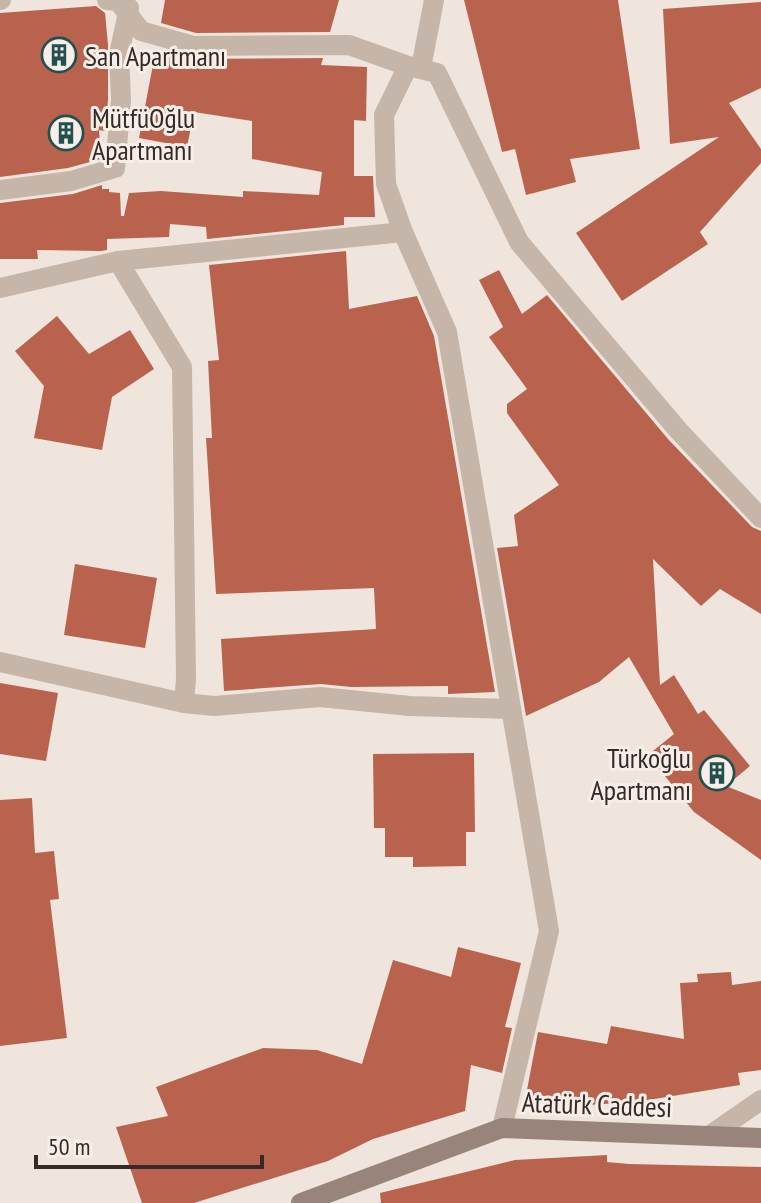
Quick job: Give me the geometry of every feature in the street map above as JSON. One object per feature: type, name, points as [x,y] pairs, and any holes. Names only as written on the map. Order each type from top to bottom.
[{"type":"street","points":[[107,0],[129,7],[141,31],[194,46],[349,45],[437,73],[519,242],[678,430],[761,518]]},
{"type":"street","points":[[434,0],[414,67],[384,115],[386,184],[403,232],[447,332],[549,931],[502,1128]]},
{"type":"street","points":[[0,190],[71,181],[115,168],[121,100],[119,54],[129,7]]},
{"type":"street","points":[[0,288],[118,261],[403,232]]},
{"type":"street","points":[[118,261],[182,367],[184,703]]},
{"type":"street","points":[[0,662],[184,703],[214,706],[320,697],[410,706],[510,709]]},
{"type":"street","points":[[709,1136],[761,1100]]},
{"type":"street","name":"Atatürk Caddesi","points":[[301,1203],[502,1128],[761,1138]]},
{"type":"building","points":[[165,0],[339,0],[330,32],[196,33],[161,23]]},
{"type":"building","points":[[464,0],[618,0],[640,149],[570,159],[576,182],[526,195],[515,149],[502,152]]},
{"type":"building","points":[[761,2],[761,88],[729,103],[761,149],[761,163],[700,232],[708,244],[622,301],[576,233],[719,137],[670,144],[663,9]]},
{"type":"building","points":[[96,6],[105,13],[108,45],[105,131],[99,130],[101,159],[68,168],[0,177],[0,13]]},
{"type":"building","points":[[156,49],[194,59],[323,58],[321,65],[367,67],[366,121],[354,120],[354,176],[373,176],[375,217],[344,217],[344,225],[207,239],[206,227],[170,224],[169,237],[107,239],[107,250],[37,250],[38,259],[0,259],[0,203],[73,194],[102,185],[102,189],[120,193],[121,216],[124,216],[129,193],[161,191],[243,197],[243,191],[319,195],[322,172],[252,159],[252,121],[194,112],[187,147],[139,138]]},
{"type":"building","points":[[346,251],[349,309],[417,296],[434,336],[495,692],[448,694],[448,686],[351,687],[321,684],[224,691],[221,639],[376,629],[374,588],[216,594],[206,438],[212,438],[208,361],[219,360],[209,265]]},
{"type":"building","points":[[499,270],[522,314],[547,295],[668,439],[752,527],[761,531],[761,614],[720,589],[701,606],[653,559],[660,685],[674,675],[698,714],[704,710],[750,766],[726,786],[761,800],[761,860],[694,812],[648,755],[674,734],[629,657],[599,682],[526,716],[497,548],[518,546],[514,515],[559,485],[507,413],[507,404],[527,389],[489,337],[503,327],[479,280]]},
{"type":"building","points":[[57,316],[89,354],[130,330],[154,369],[112,397],[102,450],[34,438],[44,386],[15,351]]},
{"type":"building","points":[[75,564],[157,578],[145,648],[64,635]]},
{"type":"building","points":[[0,683],[58,693],[46,761],[0,754]]},
{"type":"building","points":[[474,753],[475,832],[466,832],[466,866],[413,867],[413,857],[385,857],[385,828],[374,828],[373,754]]},
{"type":"building","points":[[32,798],[35,853],[54,851],[59,899],[50,900],[67,1038],[0,1046],[0,800]]},
{"type":"building","points":[[458,947],[521,963],[505,1027],[512,1028],[502,1073],[471,1065],[465,1111],[373,1139],[328,1161],[194,1203],[142,1203],[116,1127],[168,1116],[156,1087],[263,1048],[317,1050],[362,1064],[393,960],[451,977]]},
{"type":"building","points":[[731,972],[732,985],[761,981],[761,1070],[738,1073],[740,1085],[636,1102],[588,1105],[526,1095],[538,1032],[607,1044],[611,1026],[684,1039],[680,983],[698,982],[697,974]]},
{"type":"building","points":[[607,1155],[607,1162],[629,1164],[761,1167],[761,1203],[381,1203],[380,1193],[515,1160]]},
{"type":"place","name":"San Apartmanı","points":[[59,55]]},
{"type":"place","name":"MütfüOğlu Apartmanı","points":[[66,133]]},
{"type":"place","name":"Türkoğlu Apartmanı","points":[[717,773]]}]
